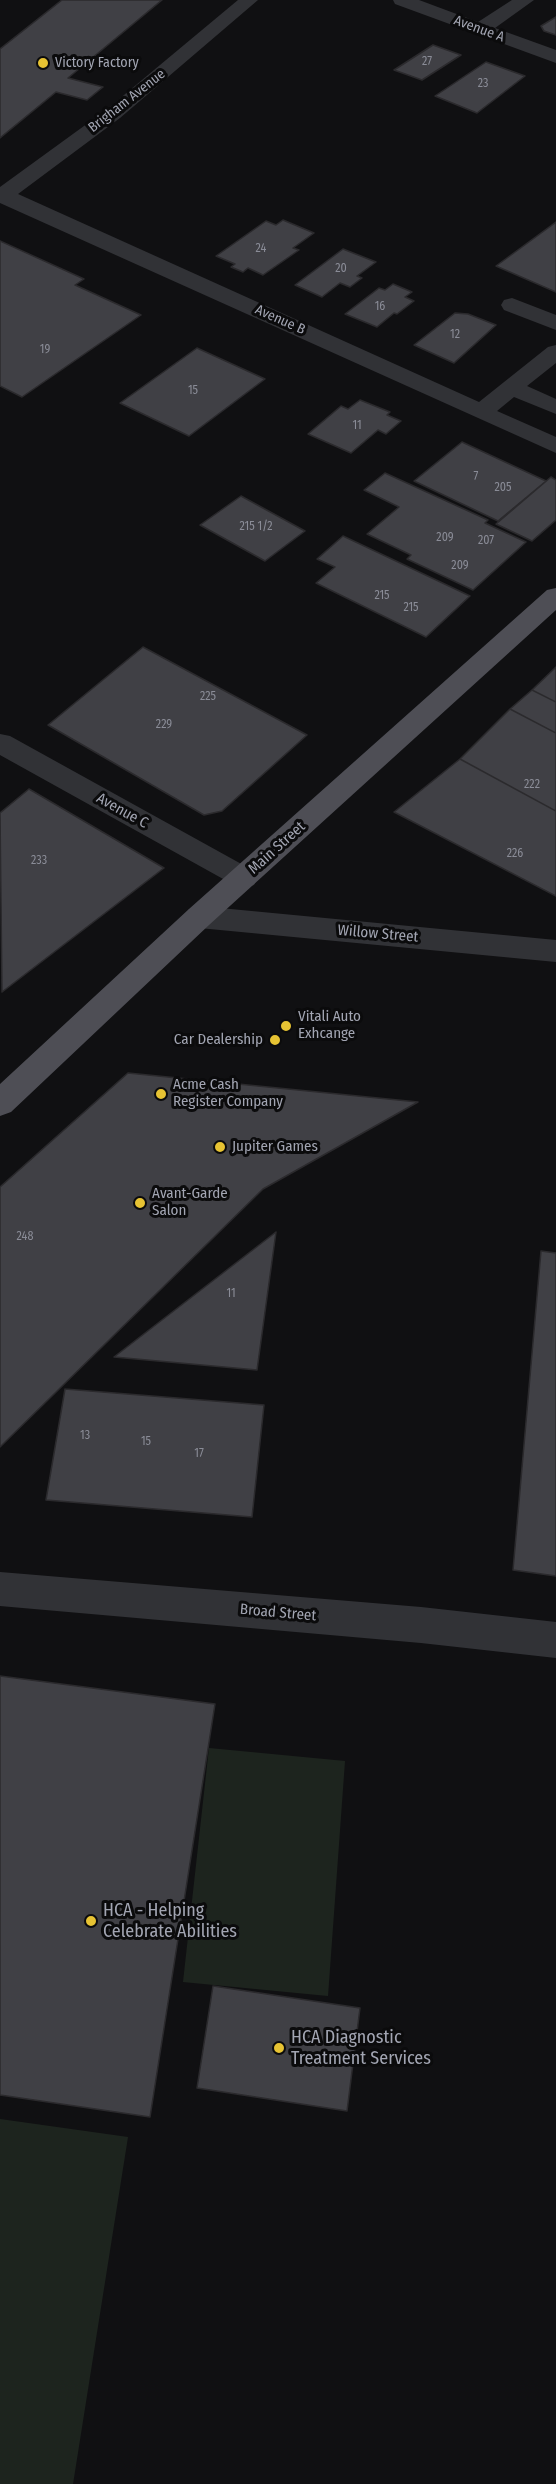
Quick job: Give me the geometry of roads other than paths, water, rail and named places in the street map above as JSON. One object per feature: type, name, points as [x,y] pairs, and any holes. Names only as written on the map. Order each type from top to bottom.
[{"type":"main road","name":"Main Street","points":[[0,1103],[199,917],[556,596]]},
{"type":"street","name":"Brigham Avenue","points":[[2,196],[113,114],[249,0]]},
{"type":"street","name":"Avenue A","points":[[402,0],[556,57]]},
{"type":"street","points":[[480,29],[525,0]]},
{"type":"street","name":"Avenue B","points":[[2,196],[556,446]]},
{"type":"street","points":[[512,305],[556,323]]},
{"type":"street","points":[[481,412],[556,352]]},
{"type":"street","points":[[512,388],[556,407]]},
{"type":"street","name":"Avenue C","points":[[0,743],[243,878]]},
{"type":"street","name":"Willow Street","points":[[199,917],[556,951]]},
{"type":"street","name":"Broad Street","points":[[0,1589],[556,1640]]},
{"type":"place","name":"Victory Factory","points":[[43,63]]},
{"type":"place","name":"Vitali Auto Exhcange","points":[[286,1026]]},
{"type":"place","name":"Car Dealership","points":[[275,1040]]},
{"type":"place","name":"Acme Cash Register Company","points":[[161,1094]]},
{"type":"place","name":"Jupiter Games","points":[[220,1147]]},
{"type":"place","name":"Avant-Garde Salon","points":[[140,1203]]},
{"type":"place","name":"HCA - Helping Celebrate Abilities","points":[[91,1921]]},
{"type":"place","name":"HCA Diagnostic Treatment Services","points":[[279,2048]]}]
